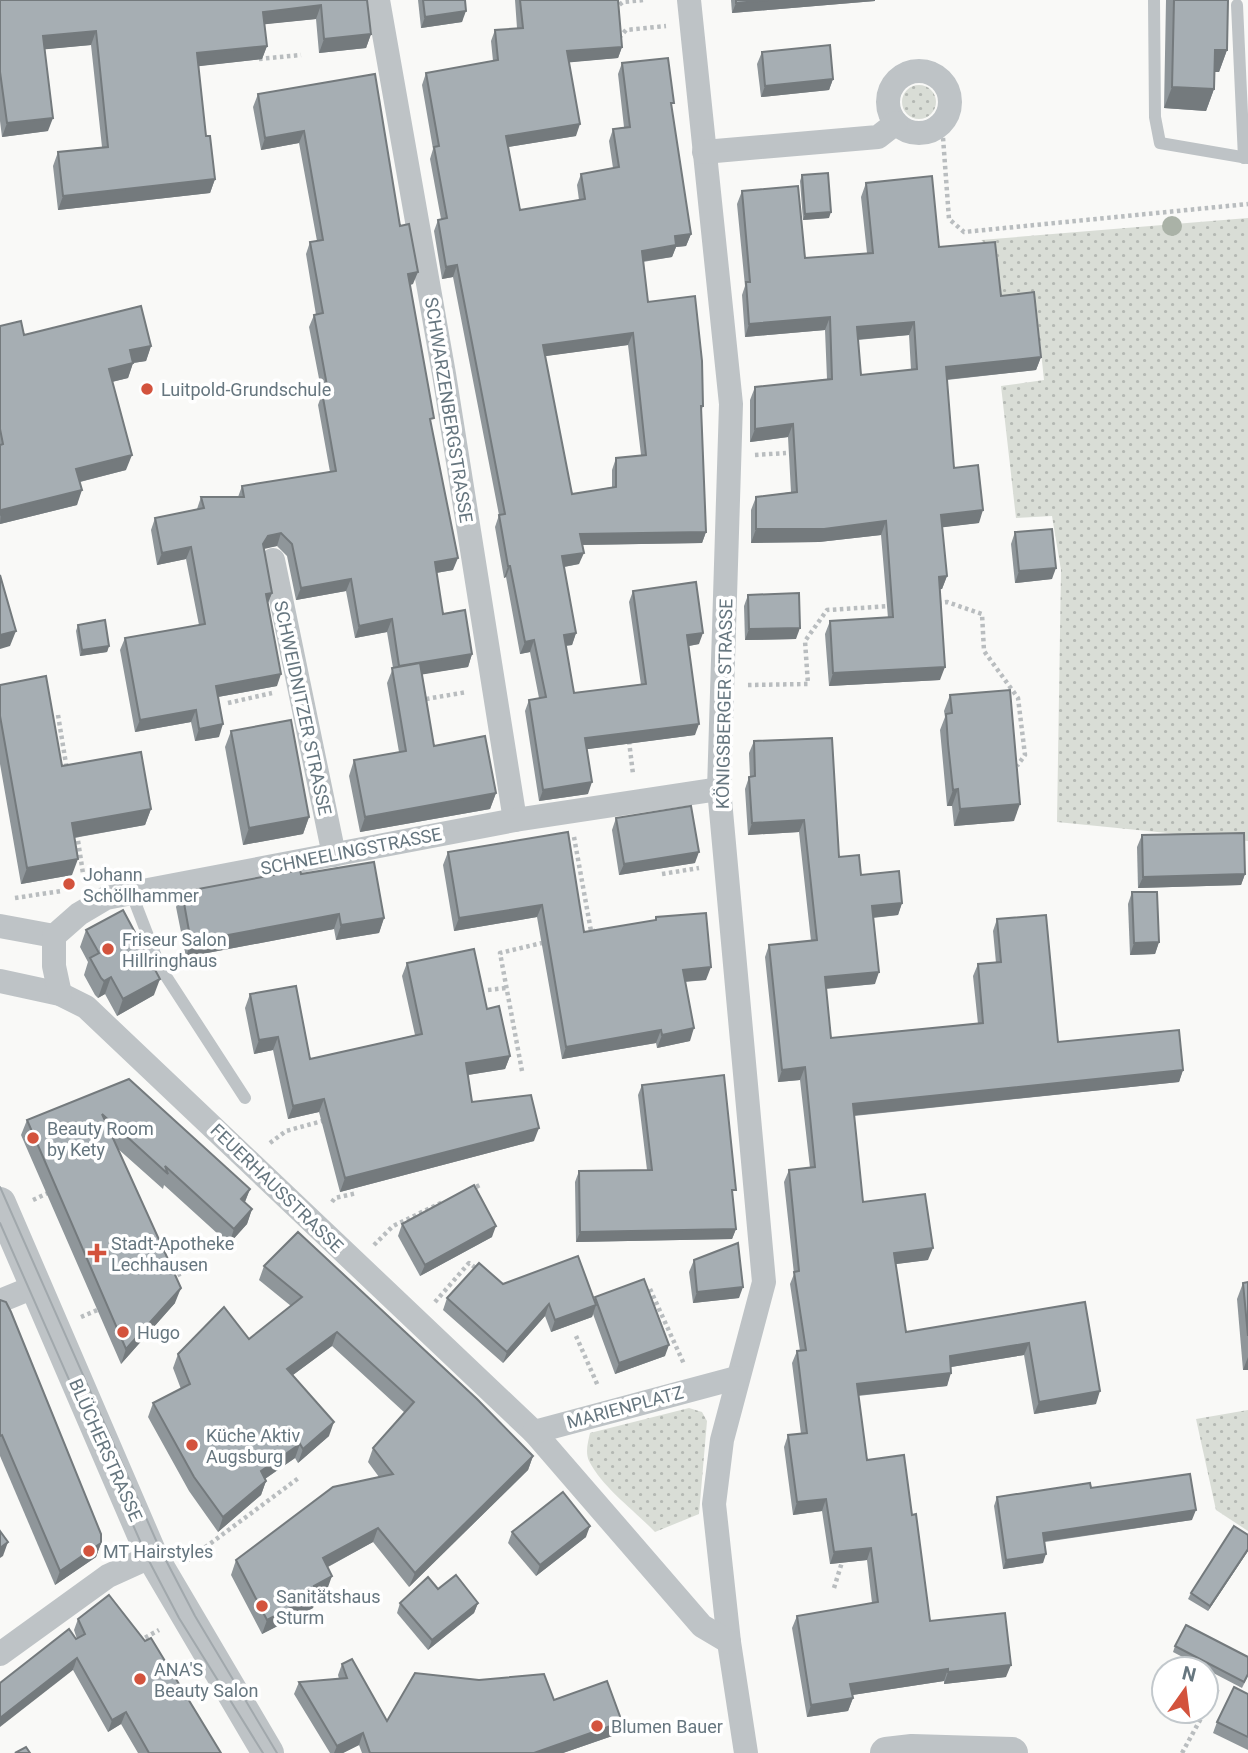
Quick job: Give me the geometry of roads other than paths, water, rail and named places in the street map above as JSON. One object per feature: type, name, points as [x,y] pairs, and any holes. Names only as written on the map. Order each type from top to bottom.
[{"type":"street","name":"SCHWARZENBERGSTRASSE","points":[[378,0],[515,820]]},
{"type":"street","name":"KÖNIGSBERGER STRASSE","points":[[691,12],[731,404],[719,789],[764,1282],[736,1378]]},
{"type":"street","points":[[919,70],[939,77],[950,94],[948,115],[942,124],[924,133],[904,129],[896,123],[888,104],[893,85],[909,72],[919,70]]},
{"type":"street","points":[[704,152],[878,137],[896,123]]},
{"type":"street","name":"SCHWEIDNITZER STRASSE","points":[[273,560],[334,855]]},
{"type":"street","name":"SCHNEELINGSTRASSE","points":[[54,936],[79,914],[106,898],[131,892],[515,820],[719,789]]},
{"type":"street","points":[[0,926],[54,936],[54,966],[60,994]]},
{"type":"street","name":"FEUERHAUSSTRASSE","points":[[0,981],[60,994],[86,1007],[534,1432]]},
{"type":"street","name":"BLÜCHERSTRASSE","points":[[1,1209],[159,1566],[268,1753]]},
{"type":"street","points":[[0,1301],[34,1287]]},
{"type":"street","points":[[736,1378],[722,1440],[714,1504],[729,1642],[746,1753]]},
{"type":"street","name":"MARIENPLATZ","points":[[729,1642],[702,1626],[534,1432],[736,1378]]},
{"type":"street","points":[[0,1654],[108,1576],[159,1566]]},
{"type":"street","points":[[886,1753],[912,1750],[1012,1753]]},
{"type":"lane","points":[[1154,0],[1155,117],[1160,143],[1246,158],[1237,5]]},
{"type":"lane","points":[[131,892],[160,967],[245,1098]]},
{"type":"tram line","points":[[0,1187],[159,1547],[195,1616],[277,1753]]},
{"type":"tram line","points":[[0,1223],[148,1559],[179,1618],[263,1753]]},
{"type":"place","name":"Luitpold-Grundschule","points":[[147,389]]},
{"type":"place","name":"Johann Schöllhammer","points":[[69,884]]},
{"type":"place","name":"Friseur Salon Hillringhaus","points":[[108,949]]},
{"type":"place","name":"Beauty Room by Kety","points":[[33,1138]]},
{"type":"place","name":"Stadt-Apotheke Lechhausen","points":[[97,1253]]},
{"type":"place","name":"Hugo","points":[[123,1332]]},
{"type":"place","name":"Küche Aktiv Augsburg","points":[[192,1445]]},
{"type":"place","name":"MT Hairstyles","points":[[89,1551]]},
{"type":"place","name":"Sanitätshaus Sturm","points":[[262,1606]]},
{"type":"place","name":"ANA'S Beauty Salon","points":[[140,1679]]},
{"type":"place","name":"Blumen Bauer","points":[[597,1726]]}]
